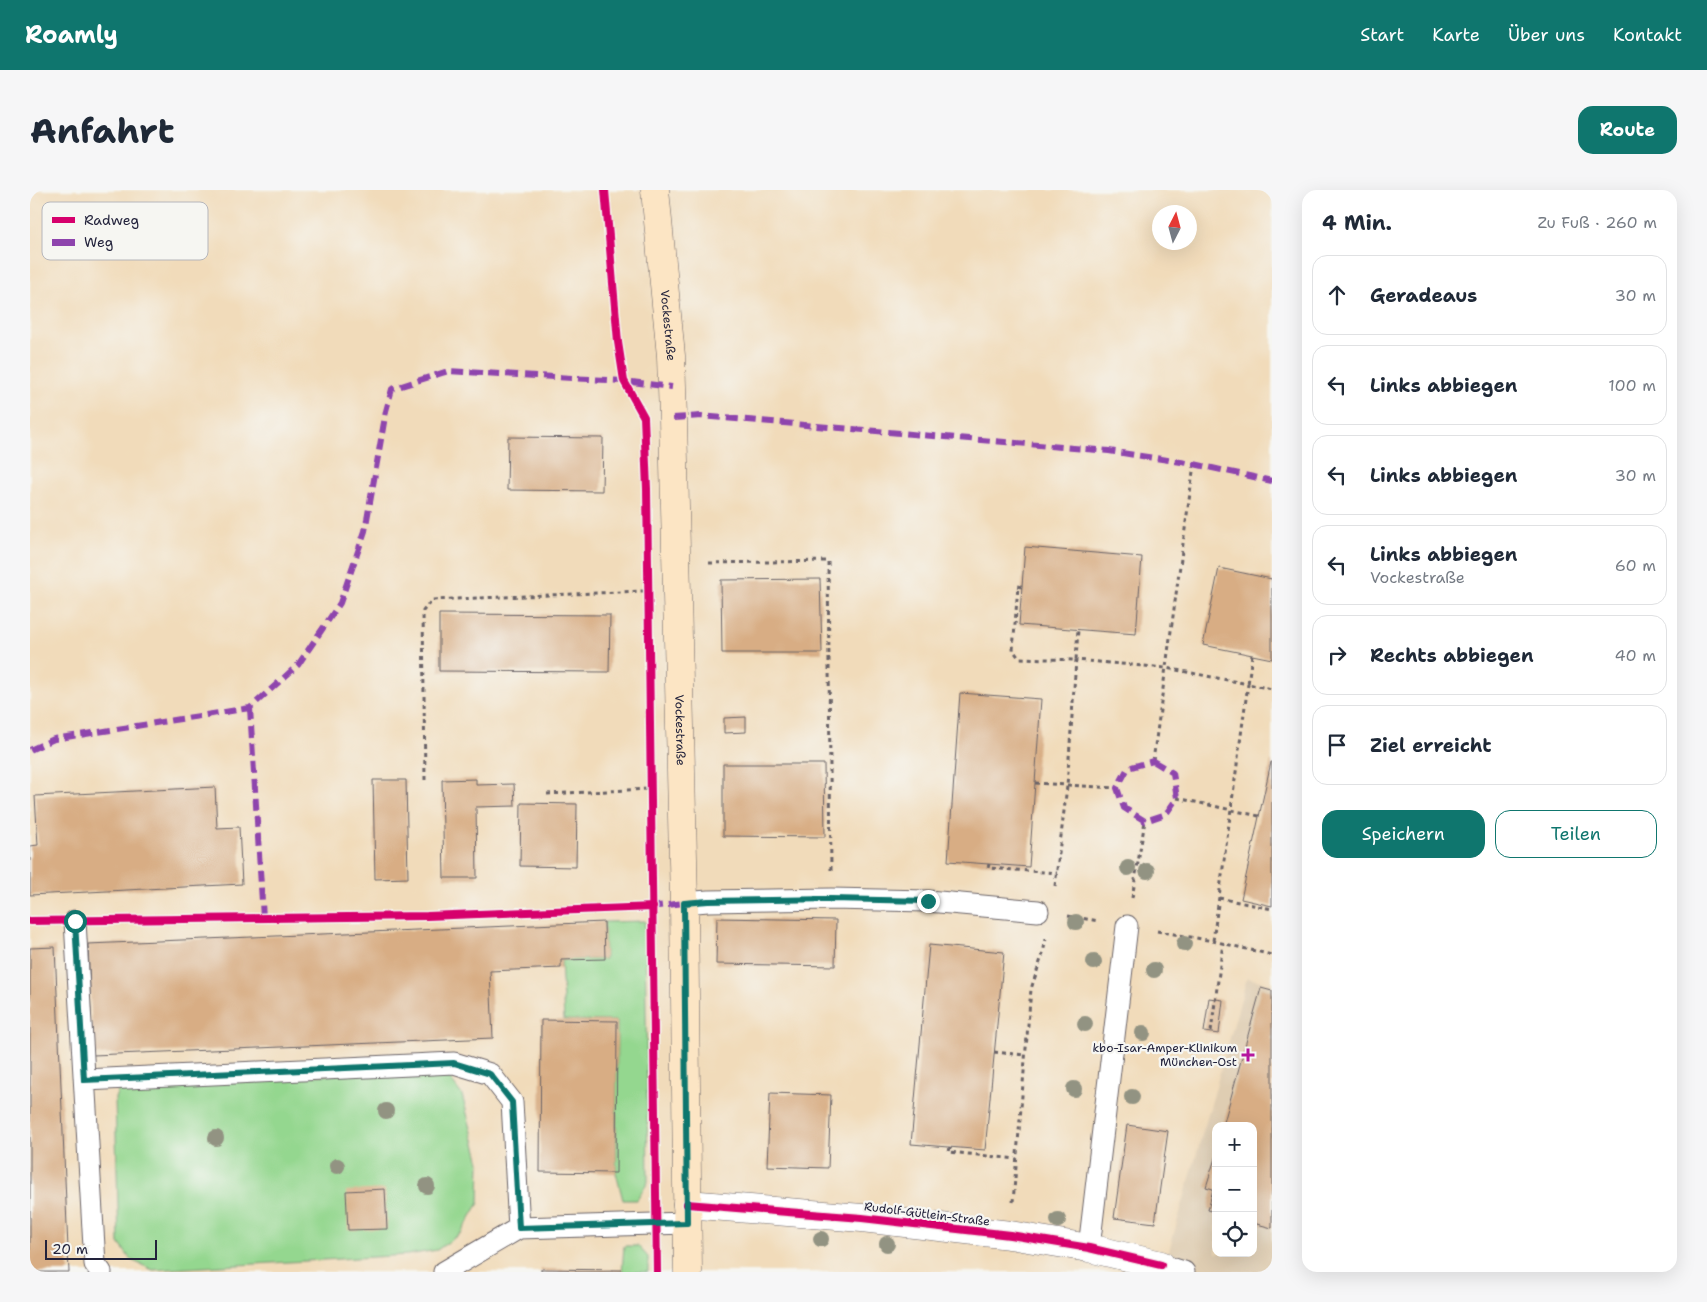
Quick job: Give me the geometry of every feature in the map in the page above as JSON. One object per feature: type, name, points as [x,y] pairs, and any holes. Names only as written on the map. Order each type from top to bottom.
[{"type":"main road","name":"Vockestraße","points":[[655,190],[672,356],[684,903],[688,1272]]},
{"type":"street","name":"Rudolf-Gütlein-Straße","points":[[687,1214],[862,1218],[1010,1235],[1089,1248],[1172,1269]]},
{"type":"lane","points":[[684,903],[812,899],[928,901],[1038,911]]},
{"type":"lane","points":[[75,921],[95,1264],[101,1272]]},
{"type":"lane","points":[[1089,1248],[1127,926]]},
{"type":"lane","points":[[84,1080],[454,1063],[490,1074],[512,1102],[519,1228]]},
{"type":"lane","points":[[444,1272],[519,1228],[687,1214]]},
{"type":"path","points":[[1153,761],[1194,464]]},
{"type":"path","points":[[713,563],[828,561],[831,873]]},
{"type":"path","points":[[1022,587],[1018,586],[1013,650],[1019,658],[1076,660],[1166,668],[1272,689]]},
{"type":"path","points":[[425,780],[423,611],[432,600],[649,591]]},
{"type":"path","points":[[1054,893],[1067,786],[1078,630]]},
{"type":"path","points":[[1213,940],[1252,655]]},
{"type":"path","points":[[1035,784],[1117,788]]},
{"type":"path","points":[[547,794],[652,789]]},
{"type":"path","points":[[1177,798],[1260,816]]},
{"type":"path","points":[[1127,926],[1145,821]]},
{"type":"path","points":[[988,864],[988,868],[1057,873]]},
{"type":"path","points":[[1219,898],[1272,909]]},
{"type":"path","points":[[1010,1235],[1031,989],[1043,953],[1046,937]]},
{"type":"path","points":[[1211,1032],[1224,943]]},
{"type":"path","points":[[994,1052],[1026,1055]]},
{"type":"path","points":[[950,1147],[949,1152],[1017,1159]]},
{"type":"shaded area","name":"kbo-Isar-Amper-Klinikum München-Ost","points":[[1247,978],[1272,984],[1272,1272],[1163,1272]]},
{"type":"green space","points":[[645,921],[648,1182],[637,1200],[623,1200],[616,1173],[617,1021],[564,1020],[561,960],[605,959],[604,922]]},
{"type":"green space","points":[[427,1070],[450,1079],[462,1095],[480,1162],[479,1203],[461,1233],[437,1250],[407,1255],[153,1270],[131,1260],[119,1243],[115,1098],[120,1086]]},
{"type":"green space","points":[[624,1246],[638,1246],[648,1257],[648,1272],[622,1272]]},
{"type":"building","points":[[508,437],[603,438],[602,491],[507,490]]},
{"type":"building","points":[[1025,547],[1142,557],[1136,634],[1019,625]]},
{"type":"building","points":[[1219,568],[1272,579],[1272,659],[1203,645]]},
{"type":"building","points":[[820,579],[822,653],[722,653],[721,580]]},
{"type":"building","points":[[439,614],[610,615],[609,672],[439,671]]},
{"type":"building","points":[[960,693],[1041,699],[1029,867],[948,861]]},
{"type":"building","points":[[746,717],[746,732],[724,733],[724,718]]},
{"type":"building","points":[[1272,762],[1272,906],[1241,899]]},
{"type":"building","points":[[723,764],[824,764],[825,837],[723,836]]},
{"type":"building","points":[[476,779],[476,785],[514,784],[515,806],[476,807],[477,878],[444,878],[442,780]]},
{"type":"building","points":[[373,780],[406,780],[408,878],[375,879]]},
{"type":"building","points":[[215,787],[217,828],[239,827],[242,884],[30,895],[30,846],[38,845],[35,796]]},
{"type":"building","points":[[521,803],[577,804],[576,867],[520,866]]},
{"type":"building","points":[[717,918],[836,920],[835,966],[716,964]]},
{"type":"building","points":[[604,922],[605,959],[561,960],[561,968],[490,971],[493,1038],[93,1055],[88,944]]},
{"type":"building","points":[[929,945],[1004,952],[985,1150],[911,1144]]},
{"type":"building","points":[[55,947],[69,1272],[30,1272],[30,948]]},
{"type":"building","points":[[1261,988],[1272,991],[1272,1228],[1257,1224],[1257,1122],[1224,1122]]},
{"type":"building","points":[[1209,998],[1223,1000],[1219,1034],[1204,1032]]},
{"type":"building","points":[[541,1020],[617,1021],[616,1173],[540,1172]]},
{"type":"building","points":[[770,1093],[831,1095],[828,1168],[767,1166]]},
{"type":"building","points":[[1127,1125],[1168,1131],[1155,1223],[1114,1218]]},
{"type":"building","points":[[1212,1168],[1212,1189],[1206,1187]]},
{"type":"building","points":[[385,1189],[387,1229],[348,1230],[346,1191]]},
{"type":"building","points":[[1212,1193],[1212,1211],[1208,1210]]},
{"type":"building","points":[[541,1269],[622,1270],[622,1272],[541,1272]]},
{"type":"marked path","points":[[30,750],[54,739],[250,708],[298,665],[340,603],[365,531],[386,411],[392,389],[448,371],[624,381],[672,387]]},
{"type":"marked path","points":[[673,418],[701,416],[1109,451],[1194,464],[1272,481]]},
{"type":"marked path","points":[[250,708],[263,918]]},
{"type":"marked path","points":[[1153,761],[1173,773],[1177,798],[1166,814],[1145,821],[1124,808],[1117,788],[1128,768],[1153,761]]},
{"type":"marked path","points":[[650,907],[684,903]]},
{"type":"cycle path","points":[[605,190],[618,342],[624,381],[644,417],[647,489],[657,1272]]},
{"type":"cycle path","points":[[30,921],[427,916],[653,907]]},
{"type":"cycle path","points":[[687,1204],[862,1218],[1010,1235],[1089,1248],[1161,1265]]},
{"type":"place","name":"kbo-Isar-Amper-Klinikum München-Ost","points":[[1248,1055]]},
{"type":"route","points":[[75,921],[84,1080],[454,1063],[490,1074],[512,1102],[519,1228],[687,1223],[684,903],[831,899],[928,901]]}]
